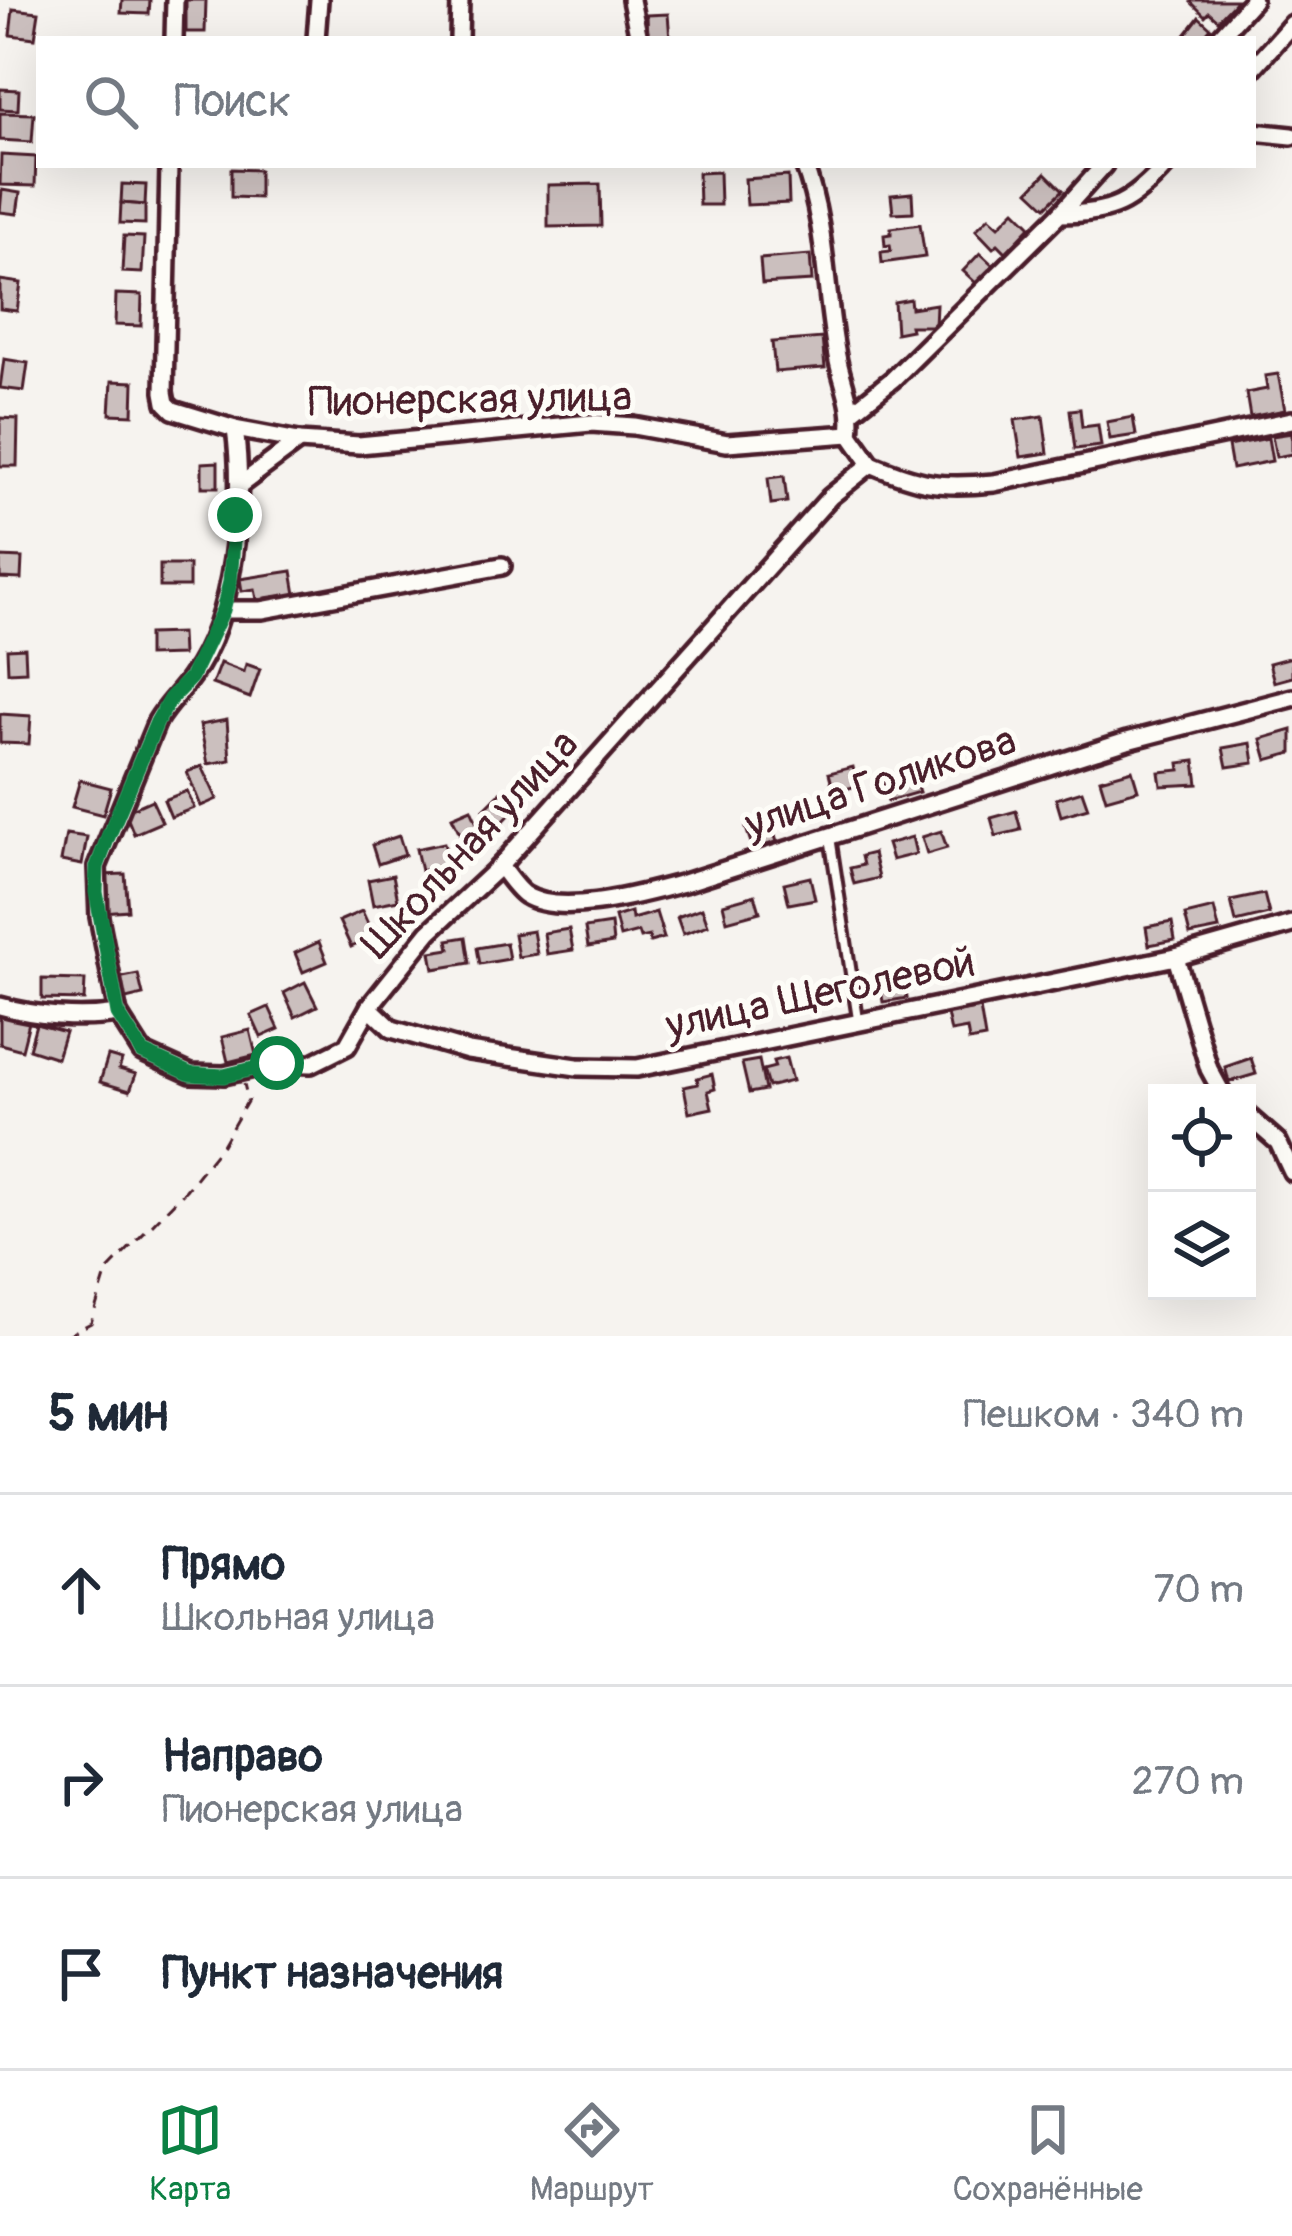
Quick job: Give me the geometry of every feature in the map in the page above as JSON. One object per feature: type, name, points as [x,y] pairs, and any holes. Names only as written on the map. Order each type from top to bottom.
[{"type":"street","points":[[174,36],[175,0]]},
{"type":"street","points":[[316,36],[320,0]]},
{"type":"street","points":[[459,36],[460,0]]},
{"type":"street","points":[[631,0],[638,36]]},
{"type":"street","points":[[1221,36],[1253,0]]},
{"type":"street","points":[[1256,65],[1292,24]]},
{"type":"street","points":[[1256,132],[1292,136]]},
{"type":"street","name":"Пионерская улица","points":[[169,168],[166,403],[173,410],[236,429],[359,446],[591,423],[727,442],[850,434]]},
{"type":"street","points":[[805,168],[818,200],[838,362],[854,410],[850,434],[871,464],[915,483],[952,487],[994,483],[1292,420]]},
{"type":"street","points":[[854,410],[893,379],[1101,168]]},
{"type":"street","points":[[1060,214],[1090,214],[1135,200],[1163,168]]},
{"type":"street","points":[[0,1006],[98,1018],[118,1014],[99,917],[97,867],[157,722],[191,677],[223,610],[240,485],[236,429]]},
{"type":"street","points":[[240,485],[299,441]]},
{"type":"street","name":"Школьная улица","points":[[118,1014],[142,1052],[190,1074],[224,1076],[277,1063],[311,1064],[347,1046],[369,1006],[429,932],[500,866],[830,497],[871,464]]},
{"type":"street","points":[[223,610],[262,610],[502,566]]},
{"type":"street","name":"улица Голикова","points":[[500,866],[526,896],[560,904],[625,898],[1126,741],[1292,698]]},
{"type":"street","name":"улица Щеголевой","points":[[369,1006],[392,1029],[468,1051],[577,1067],[637,1068],[1176,957],[1292,924]]},
{"type":"street","points":[[1176,957],[1217,1084]]},
{"type":"street","points":[[1256,1123],[1278,1142],[1292,1172]]},
{"type":"lane","points":[[830,833],[858,1019]]},
{"type":"path","points":[[65,1336],[91,1323],[107,1271],[222,1145],[248,1100],[242,1071]]},
{"type":"building","points":[[122,0],[150,0],[149,14],[121,13]]},
{"type":"building","points":[[186,0],[206,0],[205,32],[186,32]]},
{"type":"building","points":[[1193,0],[1237,0],[1218,20],[1209,12],[1205,16]]},
{"type":"building","points":[[13,9],[39,12],[35,38],[10,35]]},
{"type":"building","points":[[668,14],[670,36],[648,36],[647,15]]},
{"type":"building","points":[[1199,17],[1211,28],[1204,36],[1184,36]]},
{"type":"building","points":[[0,89],[19,90],[18,110],[0,109]]},
{"type":"building","points":[[0,113],[34,114],[32,142],[0,140]]},
{"type":"building","points":[[1,155],[36,157],[35,186],[0,185]]},
{"type":"building","points":[[231,169],[259,170],[259,198],[231,197]]},
{"type":"building","points":[[719,172],[720,205],[699,205],[698,173]]},
{"type":"building","points":[[1046,173],[1063,190],[1046,207],[1029,191]]},
{"type":"building","points":[[788,176],[789,203],[747,205],[745,179]]},
{"type":"building","points":[[122,184],[146,185],[145,205],[121,203]]},
{"type":"building","points":[[600,184],[601,226],[548,227],[548,185]]},
{"type":"building","points":[[2,190],[20,193],[17,214],[0,212]]},
{"type":"building","points":[[912,193],[913,212],[893,213],[891,195]]},
{"type":"building","points":[[121,203],[145,205],[145,224],[120,223]]},
{"type":"building","points":[[1015,210],[1031,226],[1006,252],[998,244],[993,248],[976,230],[989,217],[999,226]]},
{"type":"building","points":[[920,224],[925,257],[882,263],[881,252],[891,251],[884,235],[891,234],[891,228]]},
{"type":"building","points":[[124,236],[144,237],[142,273],[122,272]]},
{"type":"building","points":[[980,253],[994,266],[977,284],[963,271]]},
{"type":"building","points":[[810,255],[812,281],[762,284],[760,259]]},
{"type":"building","points":[[0,280],[21,283],[17,311],[0,309]]},
{"type":"building","points":[[116,294],[142,295],[141,326],[115,325]]},
{"type":"building","points":[[910,299],[911,308],[936,304],[935,326],[910,326],[911,330],[896,333],[894,302]]},
{"type":"building","points":[[822,338],[825,368],[775,372],[772,342]]},
{"type":"building","points":[[4,359],[28,363],[24,391],[0,388]]},
{"type":"building","points":[[1278,374],[1285,410],[1250,417],[1246,393],[1267,389],[1265,376]]},
{"type":"building","points":[[112,381],[134,382],[133,415],[110,414]]},
{"type":"building","points":[[1080,409],[1082,427],[1098,425],[1101,446],[1075,449],[1070,410]]},
{"type":"building","points":[[1043,416],[1048,453],[1021,457],[1015,420]]},
{"type":"building","points":[[1133,417],[1136,435],[1110,439],[1107,422]]},
{"type":"building","points":[[0,418],[18,419],[17,466],[0,466]]},
{"type":"building","points":[[1292,433],[1292,454],[1276,457],[1272,436]]},
{"type":"building","points":[[1268,438],[1272,461],[1232,469],[1228,446]]},
{"type":"building","points":[[218,462],[218,487],[202,487],[202,463]]},
{"type":"building","points":[[784,476],[787,502],[771,504],[768,478]]},
{"type":"building","points":[[0,557],[22,558],[21,579],[0,578]]},
{"type":"building","points":[[160,565],[189,565],[189,587],[160,587]]},
{"type":"building","points":[[292,571],[297,600],[286,602],[285,595],[265,598],[266,604],[258,605],[255,589],[242,591],[240,579]]},
{"type":"building","points":[[181,633],[182,655],[148,656],[148,634]]},
{"type":"building","points":[[25,648],[26,671],[8,672],[7,649]]},
{"type":"building","points":[[1292,657],[1292,677],[1274,682],[1269,663]]},
{"type":"building","points":[[220,663],[244,672],[246,664],[260,669],[250,698],[212,684]]},
{"type":"building","points":[[0,714],[31,716],[29,744],[0,743]]},
{"type":"building","points":[[227,720],[230,760],[208,764],[200,725]]},
{"type":"building","points":[[1292,730],[1292,753],[1267,760],[1261,739]]},
{"type":"building","points":[[1251,743],[1254,763],[1227,767],[1223,748]]},
{"type":"building","points":[[1195,761],[1198,784],[1161,786],[1159,772],[1180,770],[1179,763]]},
{"type":"building","points":[[202,766],[217,799],[201,806],[187,772]]},
{"type":"building","points":[[853,767],[857,786],[834,792],[829,773]]},
{"type":"building","points":[[911,768],[919,792],[888,801],[881,777]]},
{"type":"building","points":[[1132,770],[1138,790],[1106,799],[1100,779]]},
{"type":"building","points":[[80,780],[111,788],[103,815],[72,807]]},
{"type":"building","points":[[187,791],[194,808],[171,817],[164,800]]},
{"type":"building","points":[[502,791],[518,806],[501,824],[484,809]]},
{"type":"building","points":[[1082,791],[1088,808],[1061,816],[1056,799]]},
{"type":"building","points":[[152,800],[162,822],[134,834],[125,812]]},
{"type":"building","points":[[471,809],[481,832],[463,840],[452,817]]},
{"type":"building","points":[[1016,811],[1021,830],[996,836],[991,818]]},
{"type":"building","points":[[770,820],[777,842],[753,849],[746,828]]},
{"type":"building","points":[[941,831],[947,848],[927,854],[922,837]]},
{"type":"building","points":[[66,834],[87,837],[82,865],[61,861]]},
{"type":"building","points":[[399,836],[405,855],[378,864],[372,845]]},
{"type":"building","points":[[912,837],[916,854],[892,860],[887,844]]},
{"type":"building","points":[[444,843],[449,864],[421,871],[416,849]]},
{"type":"building","points":[[873,853],[879,878],[854,884],[850,868],[863,865],[861,856]]},
{"type":"building","points":[[125,874],[128,910],[103,912],[101,875]]},
{"type":"building","points":[[393,875],[398,900],[373,905],[368,880]]},
{"type":"building","points":[[810,877],[815,899],[789,904],[784,883]]},
{"type":"building","points":[[1264,894],[1269,914],[1236,922],[1231,901]]},
{"type":"building","points":[[755,895],[760,912],[727,921],[723,904]]},
{"type":"building","points":[[702,908],[708,925],[683,934],[677,917]]},
{"type":"building","points":[[1214,908],[1219,929],[1190,935],[1185,915]]},
{"type":"building","points":[[362,911],[374,937],[351,947],[339,921]]},
{"type":"building","points":[[631,912],[632,919],[656,912],[664,938],[650,942],[649,936],[640,938],[638,932],[620,937],[615,917]]},
{"type":"building","points":[[1172,922],[1175,940],[1149,945],[1146,927]]},
{"type":"building","points":[[611,924],[613,943],[588,947],[585,928]]},
{"type":"building","points":[[569,929],[573,950],[547,954],[544,933]]},
{"type":"building","points":[[533,931],[537,954],[518,957],[514,934]]},
{"type":"building","points":[[466,937],[470,963],[434,969],[431,952],[450,949],[448,940]]},
{"type":"building","points":[[319,942],[327,962],[303,972],[295,953]]},
{"type":"building","points":[[506,943],[509,959],[480,964],[477,948]]},
{"type":"building","points":[[903,973],[907,998],[883,1002],[879,977]]},
{"type":"building","points":[[138,974],[143,995],[118,1001],[113,979]]},
{"type":"building","points":[[42,979],[85,980],[84,1000],[42,999]]},
{"type":"building","points":[[305,982],[317,1006],[295,1017],[284,993]]},
{"type":"building","points":[[269,1007],[279,1029],[261,1037],[251,1015]]},
{"type":"building","points":[[980,1008],[985,1038],[969,1041],[967,1029],[951,1032],[947,1014]]},
{"type":"building","points":[[0,1015],[29,1022],[22,1050],[0,1044]]},
{"type":"building","points":[[36,1024],[65,1032],[57,1058],[29,1049]]},
{"type":"building","points":[[250,1030],[256,1055],[228,1062],[222,1037]]},
{"type":"building","points":[[108,1056],[122,1060],[119,1069],[136,1074],[130,1091],[100,1082]]},
{"type":"building","points":[[786,1058],[792,1081],[768,1087],[763,1070]]},
{"type":"building","points":[[1251,1058],[1256,1074],[1229,1082],[1225,1067]]},
{"type":"building","points":[[759,1060],[765,1090],[749,1093],[742,1063]]},
{"type":"building","points":[[712,1074],[715,1089],[708,1091],[712,1108],[689,1113],[684,1087]]},
{"type":"route","points":[[235,515],[223,610],[191,677],[157,722],[97,867],[96,892],[118,1014],[142,1052],[190,1074],[224,1076],[277,1063]]}]
